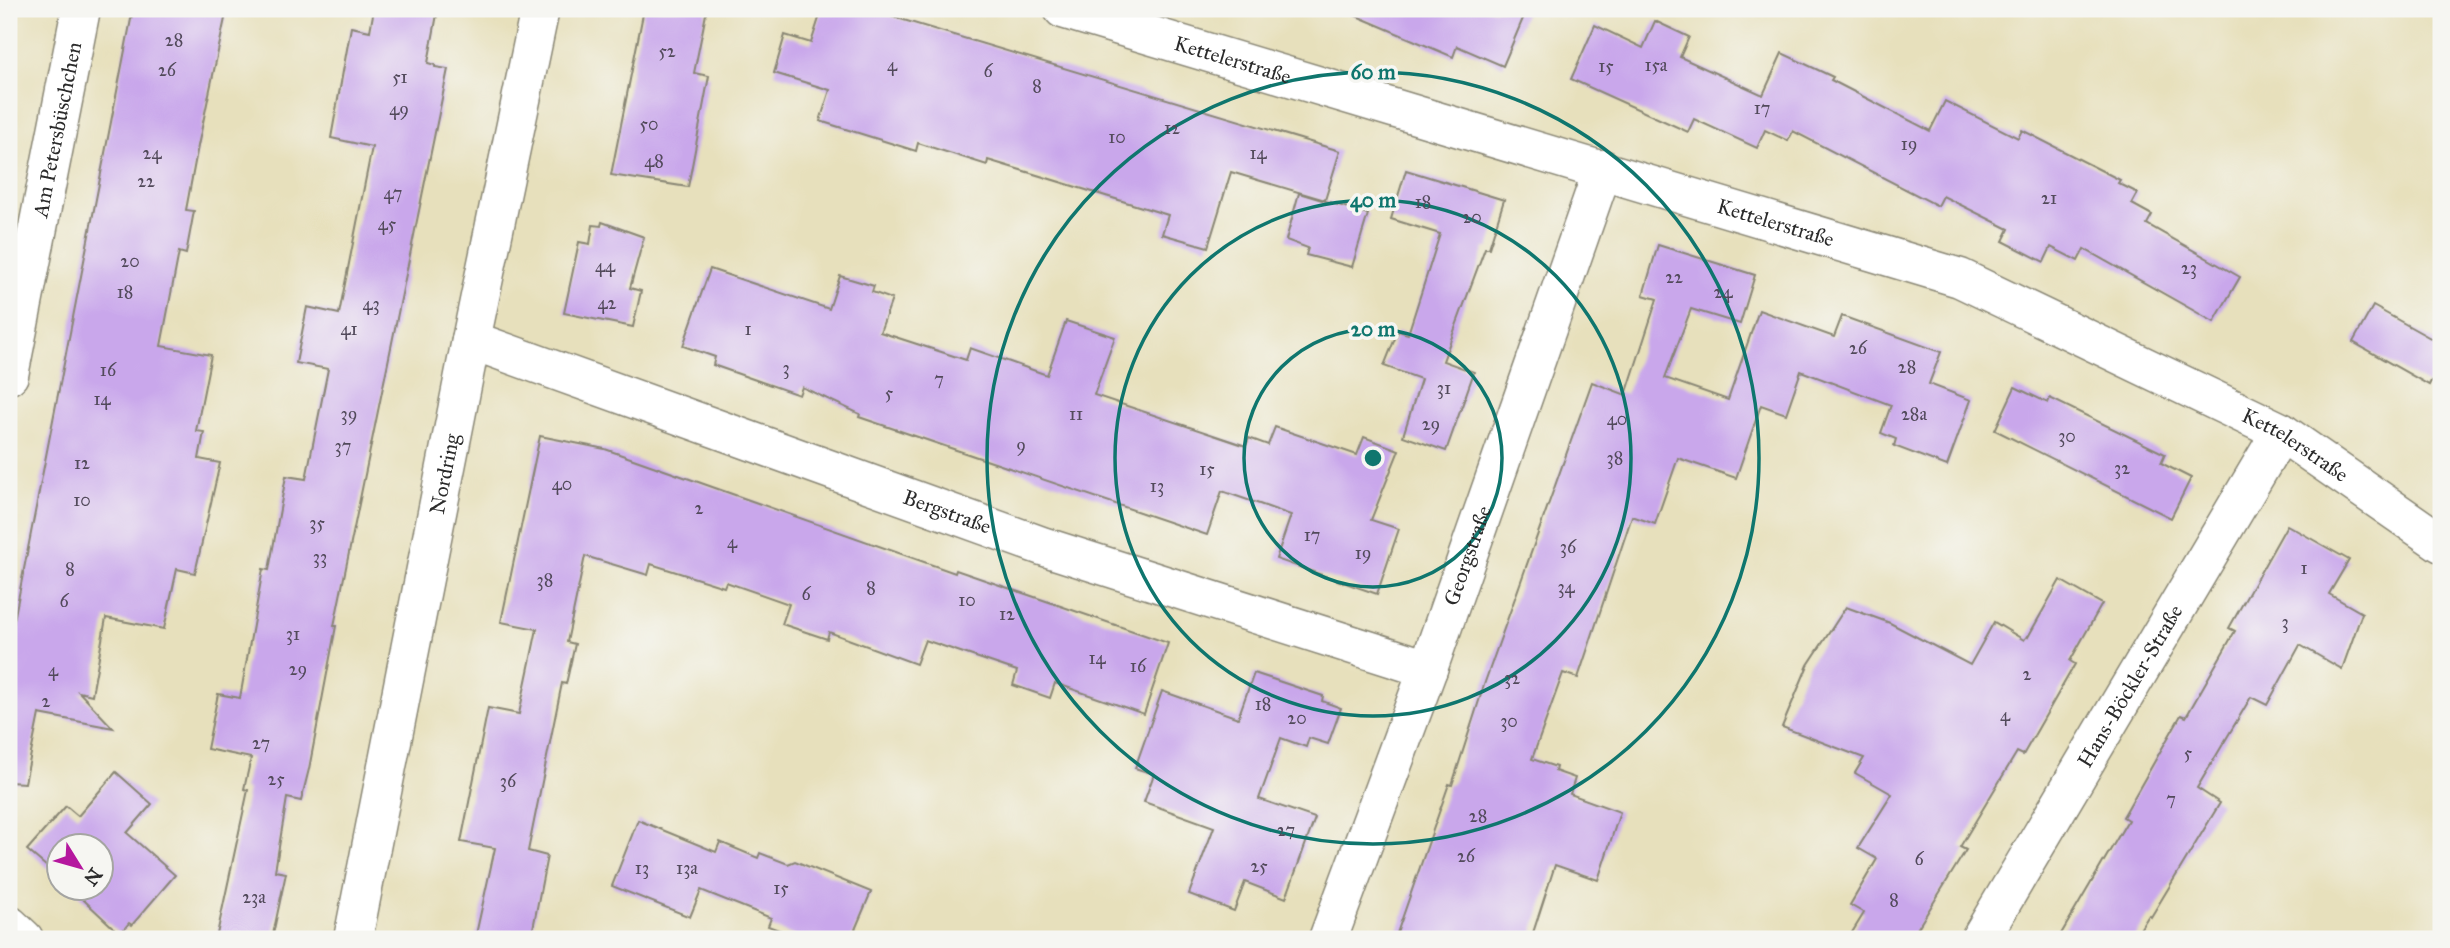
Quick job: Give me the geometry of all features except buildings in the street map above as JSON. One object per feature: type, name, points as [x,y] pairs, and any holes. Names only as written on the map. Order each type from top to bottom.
[{"type":"street","name":"Am Petersbüschchen","points":[[9,375],[80,9]]},
{"type":"street","name":"Nordring","points":[[353,939],[471,340],[540,9]]},
{"type":"street","name":"Kettelerstraße","points":[[1063,9],[1960,278],[2281,432],[2441,543]]},
{"type":"street","name":"Georgstraße","points":[[1328,939],[1428,670],[1603,169]]},
{"type":"street","name":"Bergstraße","points":[[471,340],[1042,546],[1428,670]]},
{"type":"street","name":"Hans-Böckler-Straße","points":[[1980,939],[2281,432]]},
{"type":"street","points":[[9,925],[24,939]]}]
